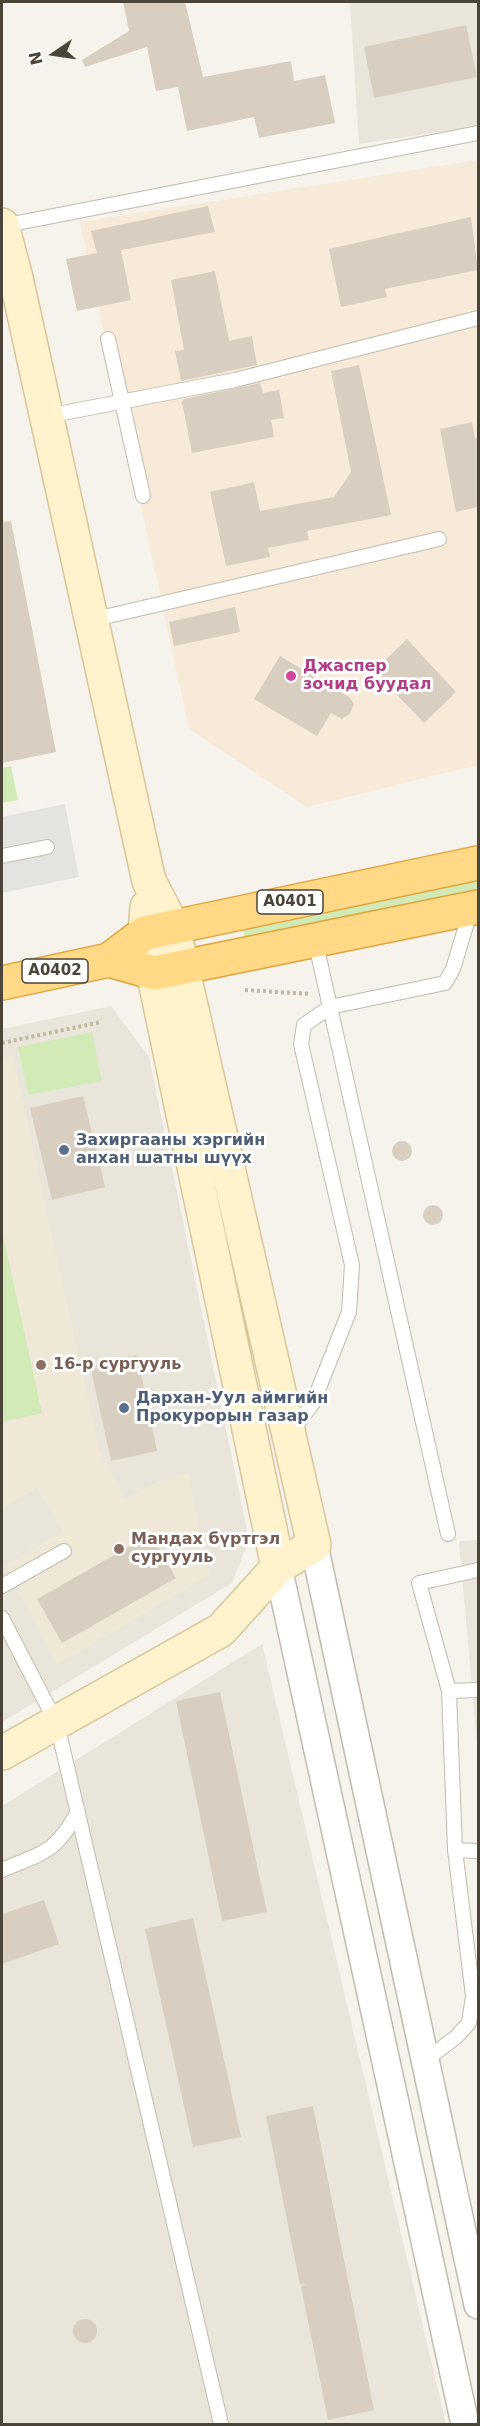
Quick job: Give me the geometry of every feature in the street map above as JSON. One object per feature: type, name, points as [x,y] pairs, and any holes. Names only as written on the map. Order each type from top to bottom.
[{"type":"highway","name":"A0401","points":[[109,960],[159,930],[478,863]]},
{"type":"highway","name":"A0401","points":[[109,960],[168,970],[475,907]]},
{"type":"highway","name":"A0402","points":[[2,982],[109,960]]},
{"type":"main road","points":[[2,225],[16,278],[168,970],[289,1435],[314,1545],[279,1567],[221,1630],[2,1753]]},
{"type":"main road","points":[[168,970],[279,1567]]},
{"type":"street","points":[[314,1545],[478,2305]]},
{"type":"street","points":[[279,1567],[465,2424]]},
{"type":"lane","points":[[2,225],[478,133]]},
{"type":"lane","points":[[46,416],[236,380],[478,318]]},
{"type":"lane","points":[[108,339],[143,496]]},
{"type":"lane","points":[[92,620],[440,539]]},
{"type":"lane","points":[[2,856],[47,847]]},
{"type":"lane","points":[[289,1435],[313,1403],[349,1312],[352,1265],[301,1044],[304,1025],[330,1007],[444,983],[453,969],[475,907]]},
{"type":"lane","points":[[315,940],[448,1534]]},
{"type":"lane","points":[[2,1586],[64,1551]]},
{"type":"lane","points":[[426,2060],[456,2037],[469,2023],[473,1996],[455,1850],[449,1691],[419,1583],[478,1570]]},
{"type":"lane","points":[[2,1618],[57,1724],[221,2424]]},
{"type":"lane","points":[[449,1691],[478,1690]]},
{"type":"lane","points":[[2,1870],[51,1849],[63,1838],[78,1812]]},
{"type":"lane","points":[[455,1850],[478,1851]]},
{"type":"path","points":[[2,1043],[101,1022]]},
{"type":"shaded area","points":[[350,2],[478,2],[478,126],[359,144]]},
{"type":"shaded area","points":[[478,160],[478,765],[307,807],[189,729],[80,222]]},
{"type":"shaded area","points":[[65,804],[79,877],[2,893],[2,817]]},
{"type":"shaded area","points":[[111,1006],[149,1057],[249,1540],[232,1583],[2,1722],[2,1029]]},
{"type":"shaded area","points":[[13,1055],[99,1450],[126,1499],[159,1481],[188,1473],[210,1575],[57,1665],[5,1566],[63,1531],[37,1488],[2,1509],[2,1058]]},
{"type":"shaded area","points":[[478,1540],[478,1756],[459,1541]]},
{"type":"shaded area","points":[[262,1644],[446,2424],[2,2424],[2,1806]]},
{"type":"green space","points":[[11,766],[18,800],[2,803],[2,768]]},
{"type":"green space","points":[[478,877],[478,893],[245,941],[243,926]]},
{"type":"green space","points":[[92,1032],[102,1081],[28,1095],[18,1047]]},
{"type":"green space","points":[[2,1231],[42,1413],[2,1422]]},
{"type":"building","points":[[123,2],[185,2],[203,77],[291,61],[294,81],[325,75],[335,123],[259,138],[254,117],[187,131],[178,87],[156,91],[147,47],[85,67],[82,60],[129,31]]},
{"type":"building","points":[[466,25],[477,77],[374,98],[364,47]]},
{"type":"building","points":[[208,206],[215,232],[121,250],[131,300],[77,311],[66,259],[97,253],[91,231]]},
{"type":"building","points":[[471,217],[478,270],[385,289],[387,297],[341,307],[329,249]]},
{"type":"building","points":[[215,271],[229,341],[252,336],[257,365],[181,381],[175,351],[184,350],[171,280]]},
{"type":"building","points":[[359,365],[391,515],[307,531],[309,540],[268,548],[270,557],[226,566],[210,492],[254,482],[260,511],[334,497],[351,472],[331,371]]},
{"type":"building","points":[[260,383],[263,393],[279,390],[284,418],[271,420],[274,437],[192,453],[182,402],[184,399]]},
{"type":"building","points":[[472,422],[475,438],[478,438],[478,507],[456,512],[440,429]]},
{"type":"building","points":[[11,521],[56,752],[2,763],[2,522]]},
{"type":"building","points":[[235,607],[240,632],[174,646],[169,622]]},
{"type":"building","points":[[407,639],[456,692],[424,723],[374,671]]},
{"type":"building","name":"Джаспер зочид буудал","points":[[280,656],[349,697],[354,704],[350,714],[342,719],[331,713],[317,736],[254,699]]},
{"type":"building","name":"Захиргааны хэргийн анхан шатны шүүх","points":[[83,1096],[105,1187],[52,1200],[30,1108]]},
{"type":"building","points":[[402,1141],[409,1144],[412,1151],[409,1158],[402,1161],[395,1158],[392,1151],[395,1144]]},
{"type":"building","points":[[433,1205],[440,1208],[443,1215],[440,1222],[433,1225],[426,1222],[423,1215],[426,1208]]},
{"type":"building","name":"Дархан-Уул аймгийн Прокурорын газар","points":[[137,1355],[157,1451],[111,1461],[90,1365]]},
{"type":"building","name":"Мандах бүртгэл сургууль","points":[[151,1534],[176,1578],[62,1643],[37,1599]]},
{"type":"building","points":[[220,1692],[267,1912],[222,1921],[176,1701]]},
{"type":"building","points":[[44,1900],[59,1944],[2,1964],[2,1914]]},
{"type":"building","points":[[193,1918],[241,2137],[193,2147],[145,1929]]},
{"type":"building","points":[[313,2106],[374,2410],[328,2420],[301,2287],[306,2284],[300,2285],[266,2116]]},
{"type":"building","points":[[85,2319],[90,2320],[96,2326],[96,2336],[90,2342],[85,2343],[80,2342],[74,2336],[73,2331],[74,2326],[80,2320]]},
{"type":"place","name":"Джаспер зочид буудал","points":[[291,676]]},
{"type":"place","name":"Захиргааны хэргийн анхан шатны шүүх","points":[[64,1150]]},
{"type":"place","name":"16-р сургууль","points":[[41,1365]]},
{"type":"place","name":"Дархан-Уул аймгийн Прокурорын газар","points":[[124,1408]]},
{"type":"place","name":"Мандах бүртгэл сургууль","points":[[119,1549]]}]
